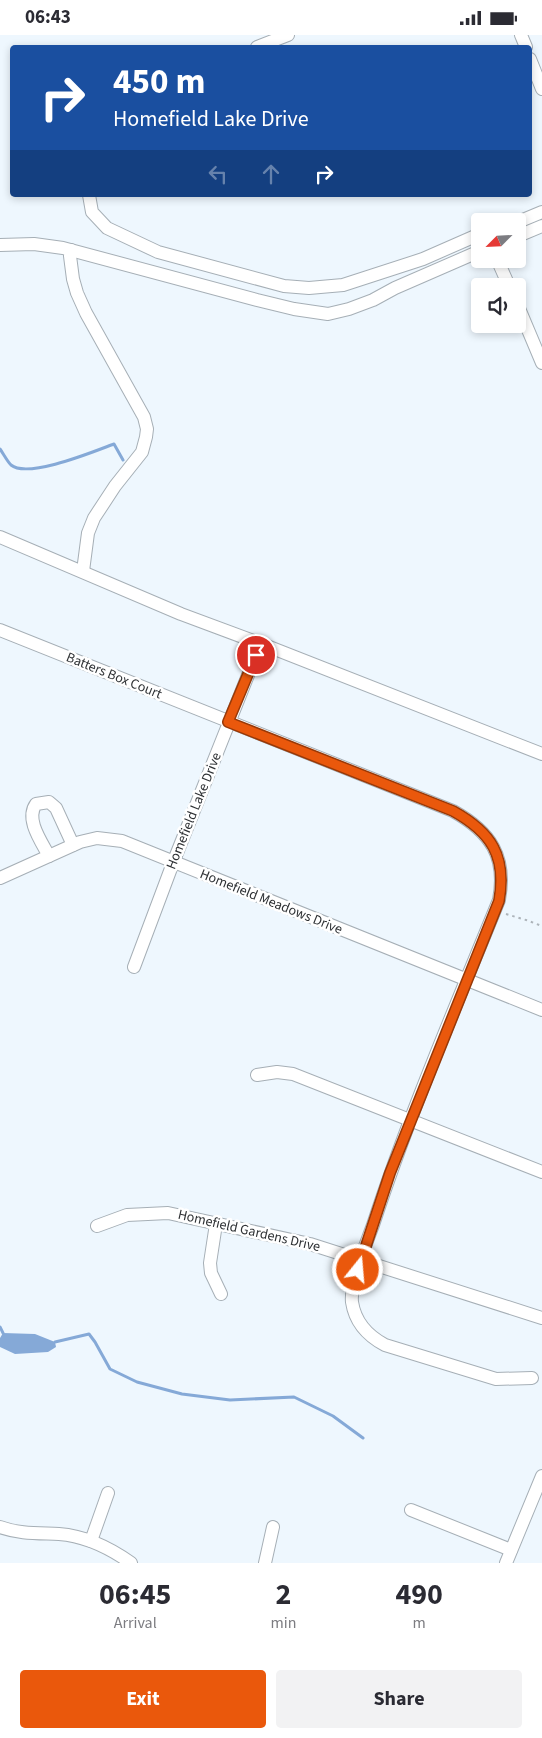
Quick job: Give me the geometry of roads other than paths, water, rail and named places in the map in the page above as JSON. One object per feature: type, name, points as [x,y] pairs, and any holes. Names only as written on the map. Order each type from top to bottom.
[{"type":"street","points":[[262,45],[288,35]]},
{"type":"street","points":[[532,64],[542,89]]},
{"type":"street","points":[[89,197],[92,212],[107,228],[158,251],[284,286],[309,288],[343,285],[423,259],[471,238]]},
{"type":"street","points":[[526,218],[542,211]]},
{"type":"street","points":[[526,233],[542,226]]},
{"type":"street","points":[[0,245],[34,244],[71,250],[294,309],[328,314],[365,303],[395,287],[471,255]]},
{"type":"street","points":[[71,250],[73,279],[77,293],[86,313],[144,417],[147,429],[142,452],[115,486],[94,518],[88,533],[83,571]]},
{"type":"street","points":[[220,290],[224,270]]},
{"type":"street","points":[[526,325],[542,363]]},
{"type":"street","points":[[0,537],[181,614],[542,754]]},
{"type":"street","name":"Batters Box Court","points":[[0,630],[453,811],[470,820],[483,831],[494,848],[500,866],[501,885],[499,901],[390,1173],[361,1259],[352,1292],[352,1302],[355,1313],[371,1337],[385,1345],[486,1377],[496,1379],[532,1378]]},
{"type":"street","name":"Homefield Lake Drive","points":[[134,967],[228,722],[256,655]]},
{"type":"street","points":[[49,856],[32,819],[32,810],[36,804],[48,802],[56,808],[73,845]]},
{"type":"street","name":"Homefield Meadows Drive","points":[[0,878],[73,845],[97,838],[122,841],[542,1010]]},
{"type":"street","points":[[257,1075],[277,1072],[293,1074],[542,1172]]},
{"type":"street","name":"Homefield Gardens Drive","points":[[97,1226],[127,1215],[168,1213],[310,1244],[542,1317]]},
{"type":"street","points":[[216,1223],[210,1263],[211,1273],[222,1294]]},
{"type":"street","points":[[506,1563],[542,1476]]},
{"type":"street","points":[[91,1541],[108,1493]]},
{"type":"street","points":[[411,1510],[511,1551]]},
{"type":"street","points":[[0,1527],[21,1532],[61,1534],[91,1541],[131,1563]]},
{"type":"street","points":[[265,1563],[273,1527]]},
{"type":"water","points":[[3,1333],[35,1334],[55,1342],[56,1347],[48,1352],[15,1354],[0,1347],[0,1338]]},
{"type":"waterway","points":[[0,449],[11,465],[20,468],[32,469],[62,462],[114,444],[123,460]]},
{"type":"waterway","points":[[0,1327],[3,1333]]},
{"type":"waterway","points":[[55,1342],[89,1334],[110,1369],[137,1382],[182,1394],[230,1400],[294,1397],[333,1416],[363,1438]]}]
